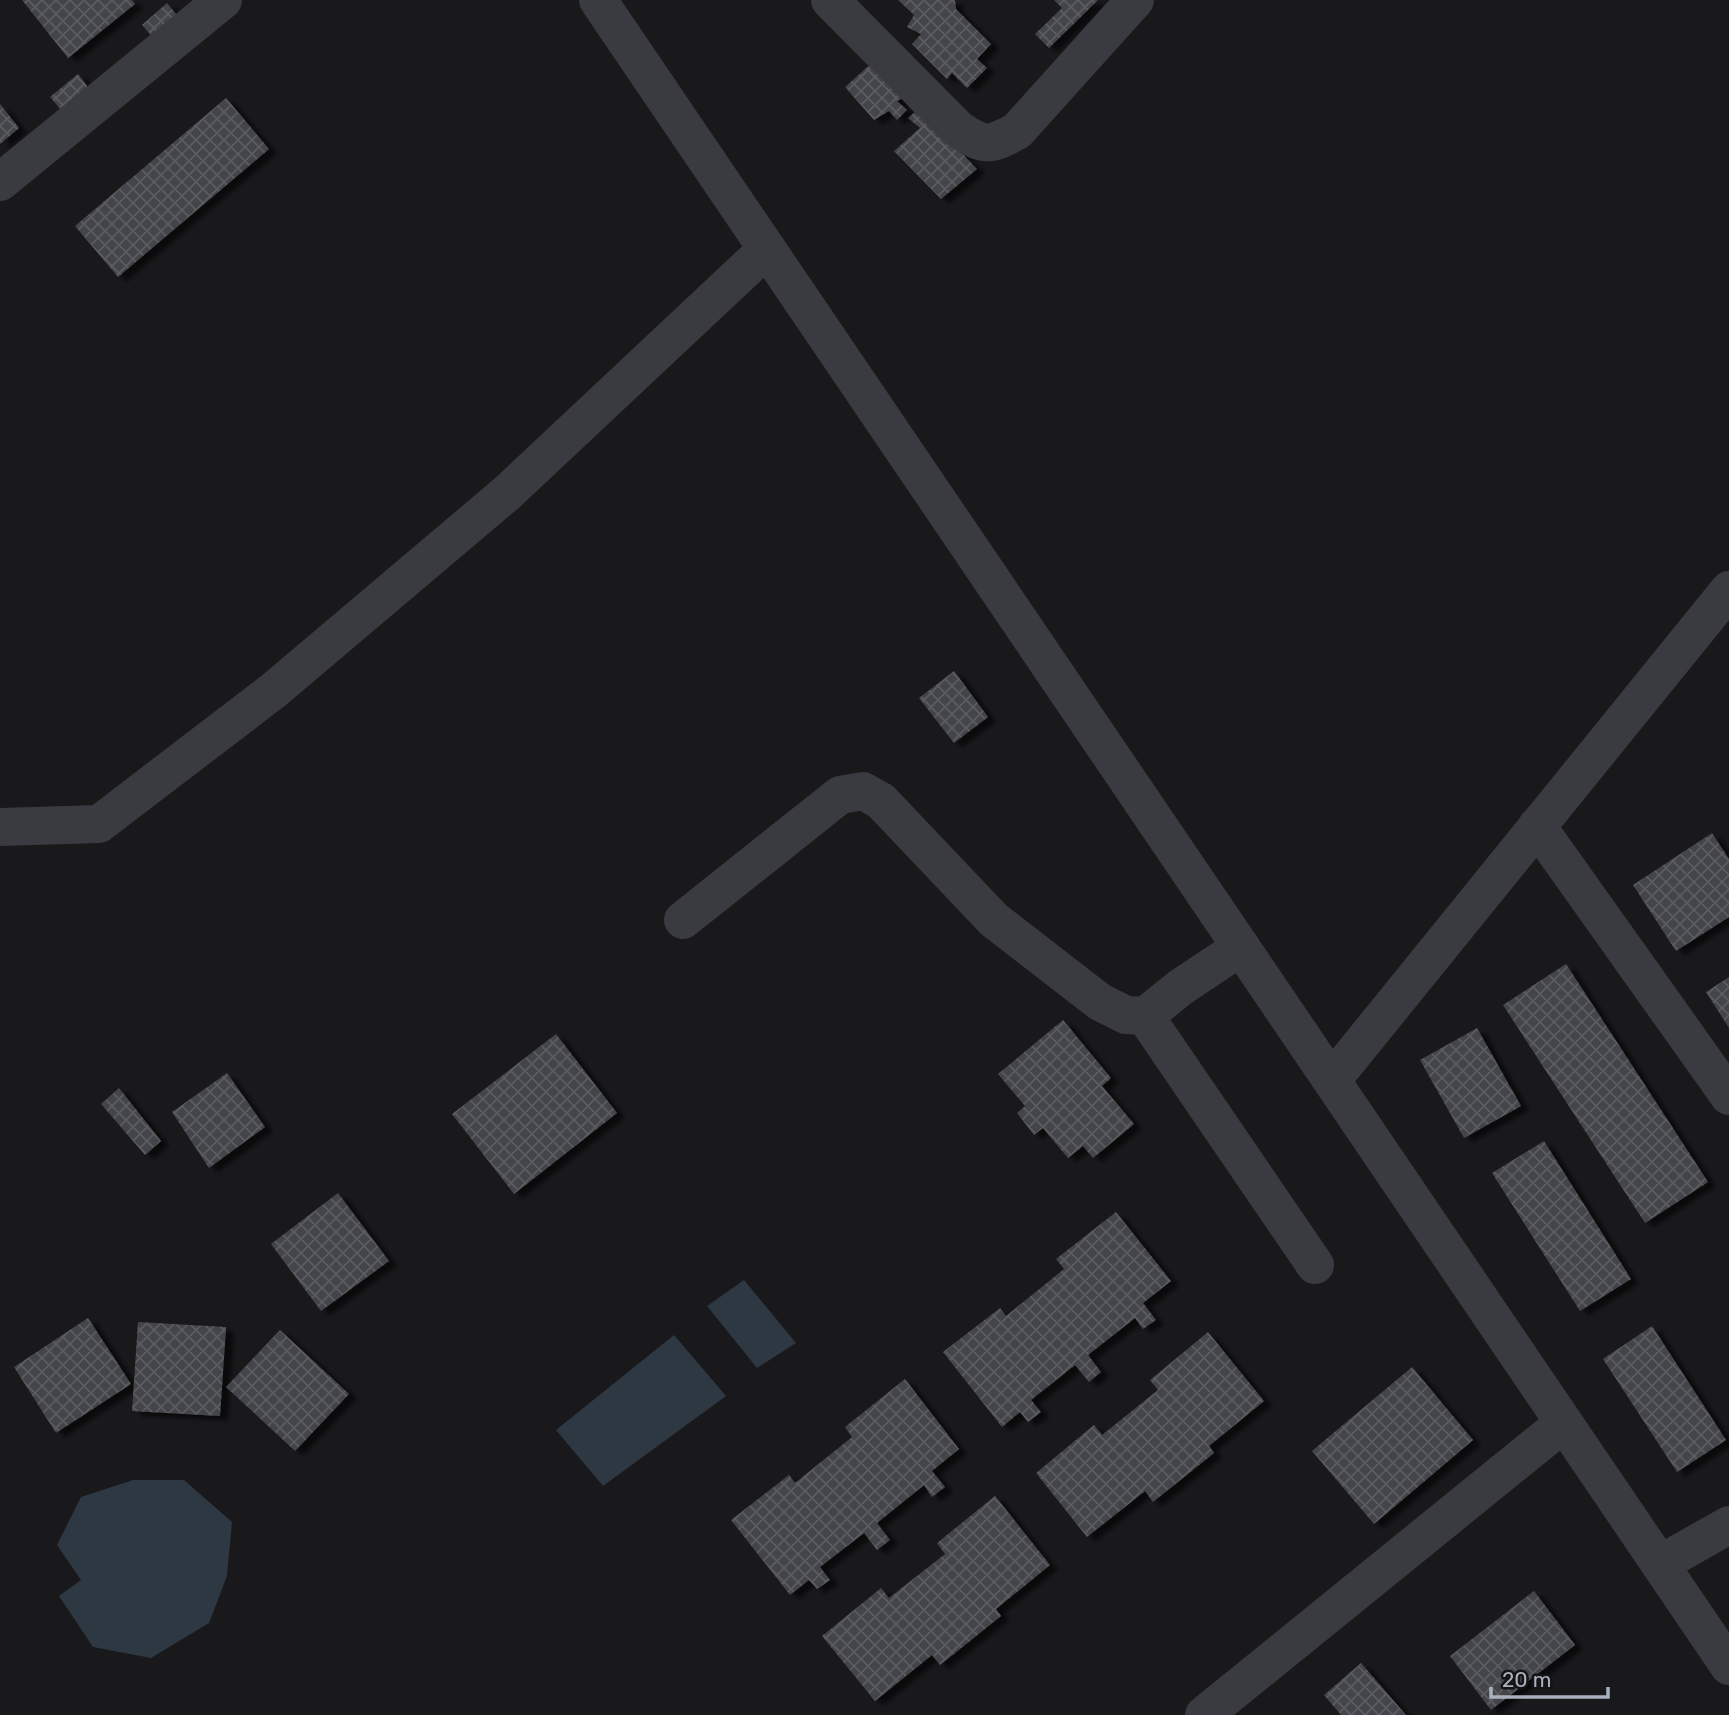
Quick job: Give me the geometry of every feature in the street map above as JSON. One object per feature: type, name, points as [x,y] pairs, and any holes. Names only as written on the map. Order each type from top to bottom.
[{"type":"street","points":[[598,0],[1729,1666]]},
{"type":"street","points":[[830,0],[958,129],[978,142],[992,144],[1017,131],[1135,0]]},
{"type":"street","points":[[0,182],[215,3]]},
{"type":"street","points":[[0,827],[99,824],[273,691],[507,493],[767,249]]},
{"type":"street","points":[[1332,1080],[1729,590]]},
{"type":"street","points":[[683,920],[840,795],[863,791],[881,801],[994,920],[1100,1002],[1126,1015],[1144,1016],[1181,987],[1241,947]]},
{"type":"street","points":[[1537,826],[1729,1096]]},
{"type":"street","points":[[1144,1016],[1315,1265]]},
{"type":"street","points":[[1204,1715],[1564,1423]]},
{"type":"street","points":[[1660,1564],[1729,1525]]},
{"type":"shaded area","points":[[744,1280],[796,1343],[757,1368],[707,1306]]},
{"type":"shaded area","points":[[674,1335],[726,1396],[603,1486],[556,1430]]},
{"type":"shaded area","points":[[133,1480],[184,1480],[232,1522],[227,1576],[209,1623],[151,1658],[93,1647],[59,1596],[81,1580],[57,1545],[81,1497]]},
{"type":"building","points":[[22,0],[132,0],[135,4],[68,58]]},
{"type":"building","points":[[898,0],[955,0],[956,9],[991,44],[977,59],[987,68],[967,88],[952,73],[947,79],[912,44],[921,34],[907,27],[914,15]]},
{"type":"building","points":[[1054,0],[1098,0],[1049,48],[1035,34],[1062,8]]},
{"type":"building","points":[[167,3],[181,20],[156,41],[142,25]]},
{"type":"building","points":[[874,61],[907,96],[897,101],[907,110],[897,120],[889,111],[874,120],[845,87]]},
{"type":"building","points":[[78,74],[94,95],[68,118],[50,97]]},
{"type":"building","points":[[226,98],[269,149],[118,277],[75,226]]},
{"type":"building","points":[[0,104],[19,128],[0,144]]},
{"type":"building","points":[[922,106],[932,122],[977,169],[941,199],[894,151],[920,128],[908,118]]},
{"type":"building","points":[[954,671],[988,717],[954,743],[919,698]]},
{"type":"building","points":[[1712,833],[1729,859],[1729,917],[1676,951],[1633,885]]},
{"type":"building","points":[[1566,964],[1708,1182],[1645,1223],[1503,1005]]},
{"type":"building","points":[[1729,977],[1729,1028],[1706,992]]},
{"type":"building","points":[[1063,1020],[1111,1078],[1102,1086],[1134,1124],[1093,1158],[1083,1146],[1068,1158],[1043,1128],[1034,1135],[1017,1113],[1025,1106],[998,1074]]},
{"type":"building","points":[[1477,1028],[1521,1106],[1464,1138],[1420,1060]]},
{"type":"building","points":[[556,1034],[617,1113],[514,1194],[452,1114]]},
{"type":"building","points":[[227,1073],[265,1127],[209,1168],[172,1112]]},
{"type":"building","points":[[119,1088],[161,1141],[145,1155],[101,1104]]},
{"type":"building","points":[[1544,1141],[1631,1279],[1580,1311],[1492,1173]]},
{"type":"building","points":[[338,1193],[389,1261],[321,1311],[271,1244]]},
{"type":"building","points":[[1116,1212],[1171,1281],[1143,1303],[1156,1320],[1143,1329],[1135,1318],[1088,1355],[1101,1372],[1089,1382],[1075,1365],[1031,1400],[1041,1412],[1028,1422],[1020,1412],[1002,1427],[943,1352],[1000,1308],[1006,1316],[1064,1269],[1056,1259]]},
{"type":"building","points":[[88,1318],[131,1384],[56,1433],[14,1367]]},
{"type":"building","points":[[138,1322],[226,1327],[220,1416],[132,1411]]},
{"type":"building","points":[[1652,1326],[1726,1440],[1677,1472],[1603,1359]]},
{"type":"building","points":[[280,1330],[349,1394],[295,1451],[226,1387]]},
{"type":"building","points":[[1208,1332],[1264,1401],[1209,1446],[1214,1453],[1153,1502],[1145,1491],[1087,1537],[1036,1473],[1094,1425],[1102,1435],[1158,1390],[1150,1380]]},
{"type":"building","points":[[1412,1367],[1473,1440],[1374,1524],[1312,1451]]},
{"type":"building","points":[[905,1379],[959,1449],[932,1471],[945,1487],[932,1497],[924,1485],[877,1523],[890,1540],[877,1550],[864,1533],[820,1567],[830,1580],[817,1589],[809,1580],[790,1595],[731,1520],[789,1475],[795,1483],[852,1437],[845,1427]]},
{"type":"building","points":[[995,1496],[1050,1565],[996,1609],[1001,1616],[940,1665],[932,1655],[875,1701],[822,1636],[881,1588],[889,1598],[945,1554],[937,1543]]},
{"type":"building","points":[[1534,1591],[1575,1645],[1491,1710],[1450,1656]]},
{"type":"building","points":[[1361,1663],[1406,1715],[1341,1715],[1324,1695]]}]
